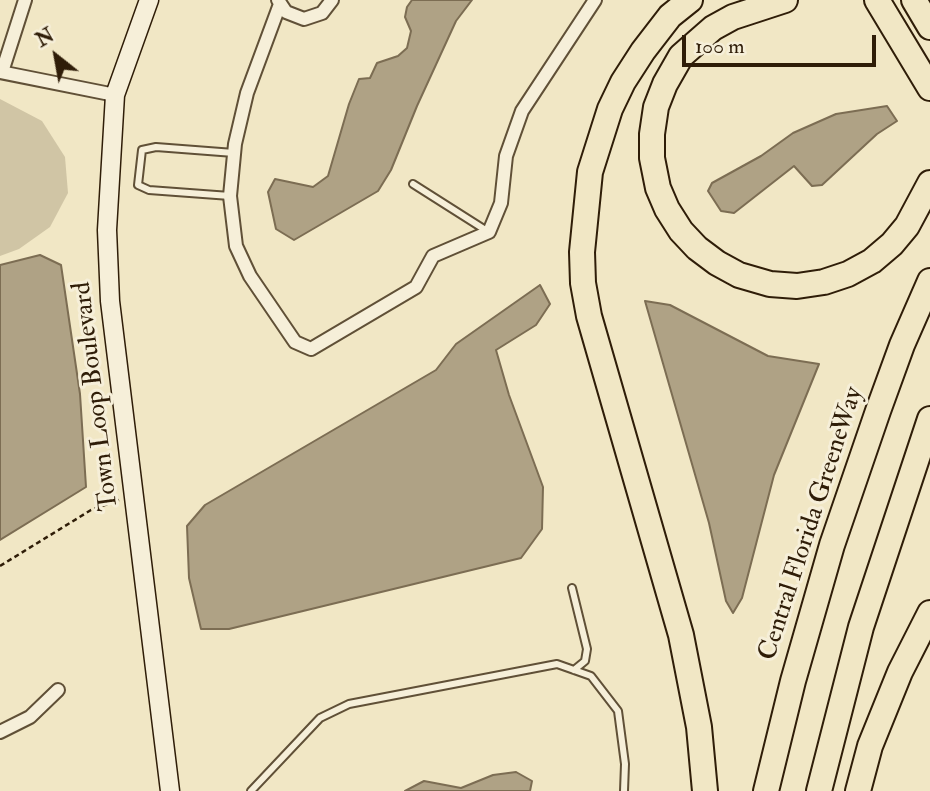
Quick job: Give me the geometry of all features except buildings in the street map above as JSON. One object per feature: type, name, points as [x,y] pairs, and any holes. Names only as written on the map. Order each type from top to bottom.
[{"type":"highway","points":[[690,0],[676,8],[623,82],[597,144],[586,199],[582,252],[583,283],[596,344],[681,635],[699,727],[705,791]]},
{"type":"highway","points":[[785,0],[733,16],[713,28],[681,56],[665,84],[656,107],[652,158],[658,188],[681,231],[697,248],[739,275],[770,284],[797,286],[824,282],[848,274],[873,261],[907,226],[930,183]]},
{"type":"highway","points":[[877,0],[930,88]]},
{"type":"highway","points":[[914,0],[930,27]]},
{"type":"highway","points":[[906,48],[930,69]]},
{"type":"highway","name":"Central Florida GreeneWay","points":[[766,791],[793,681],[832,545],[902,345],[930,281]]},
{"type":"highway","points":[[820,791],[861,627],[930,419]]},
{"type":"highway","points":[[858,791],[870,746],[901,672],[930,613]]},
{"type":"street","points":[[25,0],[1,72],[115,95]]},
{"type":"street","name":"Town Loop Boulevard","points":[[149,0],[115,95],[107,230],[110,301],[170,791]]},
{"type":"street","points":[[279,2],[286,12],[304,19],[322,13],[332,0]]},
{"type":"street","points":[[279,2],[247,93],[234,153],[230,196],[236,246],[250,276],[295,342],[311,349],[416,287],[433,256],[489,232],[501,203],[506,156],[522,111],[595,0]]},
{"type":"street","points":[[0,732],[30,717],[58,690]]},
{"type":"lane","points":[[230,196],[142,188],[138,185],[140,163],[142,150],[156,147],[234,153]]},
{"type":"lane","points":[[413,184],[489,232]]},
{"type":"lane","points":[[572,588],[587,649],[585,661],[574,670]]},
{"type":"lane","points":[[251,791],[320,719],[349,704],[557,664],[591,676],[618,711],[625,764],[624,791]]},
{"type":"path","points":[[0,566],[91,510],[115,501]]},
{"type":"shaded area","points":[[412,0],[472,0],[456,21],[391,170],[378,191],[294,240],[276,229],[268,192],[275,179],[313,187],[328,176],[359,79],[370,78],[377,63],[398,56],[407,48],[411,31],[405,17]]},
{"type":"shaded area","points":[[0,99],[42,121],[65,157],[68,193],[50,227],[19,249],[0,256]]},
{"type":"shaded area","points":[[887,106],[897,121],[877,134],[822,185],[812,186],[794,166],[734,213],[721,211],[708,191],[712,183],[761,156],[793,133],[836,114]]},
{"type":"shaded area","points":[[40,255],[61,265],[80,394],[86,487],[0,540],[0,265]]},
{"type":"shaded area","points":[[540,285],[550,304],[536,325],[496,350],[509,395],[543,487],[542,529],[521,558],[229,629],[201,629],[189,578],[187,526],[205,505],[436,370],[456,344]]},
{"type":"shaded area","points":[[645,301],[670,305],[768,356],[819,364],[774,475],[742,598],[733,613],[726,601],[709,523]]},
{"type":"shaded area","points":[[516,772],[532,781],[530,791],[405,791],[424,781],[461,788],[493,775]]}]
